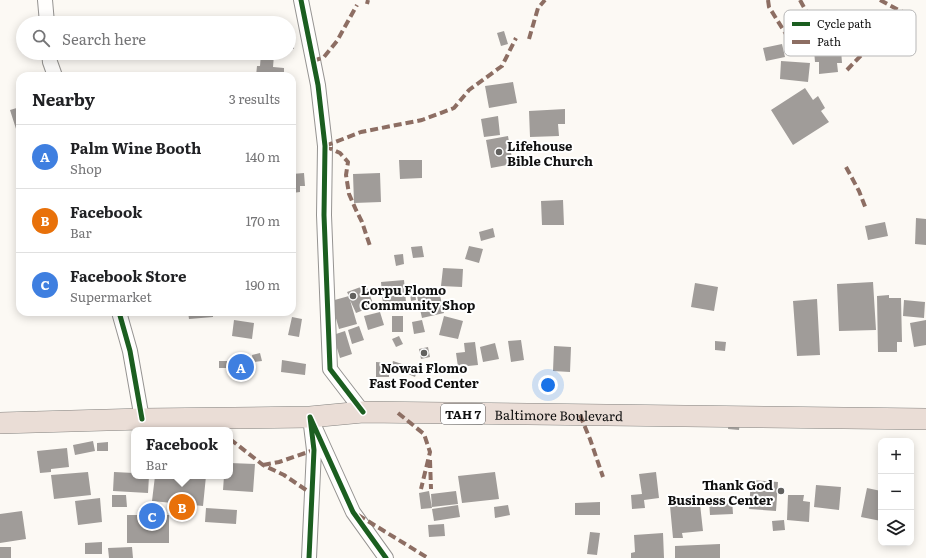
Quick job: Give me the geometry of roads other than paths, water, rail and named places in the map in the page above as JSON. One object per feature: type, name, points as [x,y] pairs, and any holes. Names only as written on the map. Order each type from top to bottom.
[{"type":"highway","name":"Baltimore Boulevard","points":[[0,423],[142,419],[310,417],[362,412],[926,419]]},
{"type":"street","points":[[45,0],[46,16]]},
{"type":"street","points":[[301,0],[318,85],[325,146],[324,215],[330,369],[362,412]]},
{"type":"street","points":[[50,60],[54,72]]},
{"type":"street","points":[[120,316],[130,352],[142,419]]},
{"type":"street","points":[[310,417],[314,450],[310,558]]},
{"type":"street","points":[[310,417],[353,512],[386,558]]},
{"type":"place","name":"Lifehouse Bible Church","points":[[499,152]]},
{"type":"place","name":"Lorpu Flomo Community Shop","points":[[353,296]]},
{"type":"place","name":"Nowai Flomo Fast Food Center","points":[[424,353]]},
{"type":"place","name":"Palm Wine Booth","points":[[241,367]]},
{"type":"place","name":"Thank God Business Center","points":[[781,491]]},
{"type":"place","name":"Facebook","points":[[182,507]]},
{"type":"place","name":"Facebook Store","points":[[152,516]]}]
